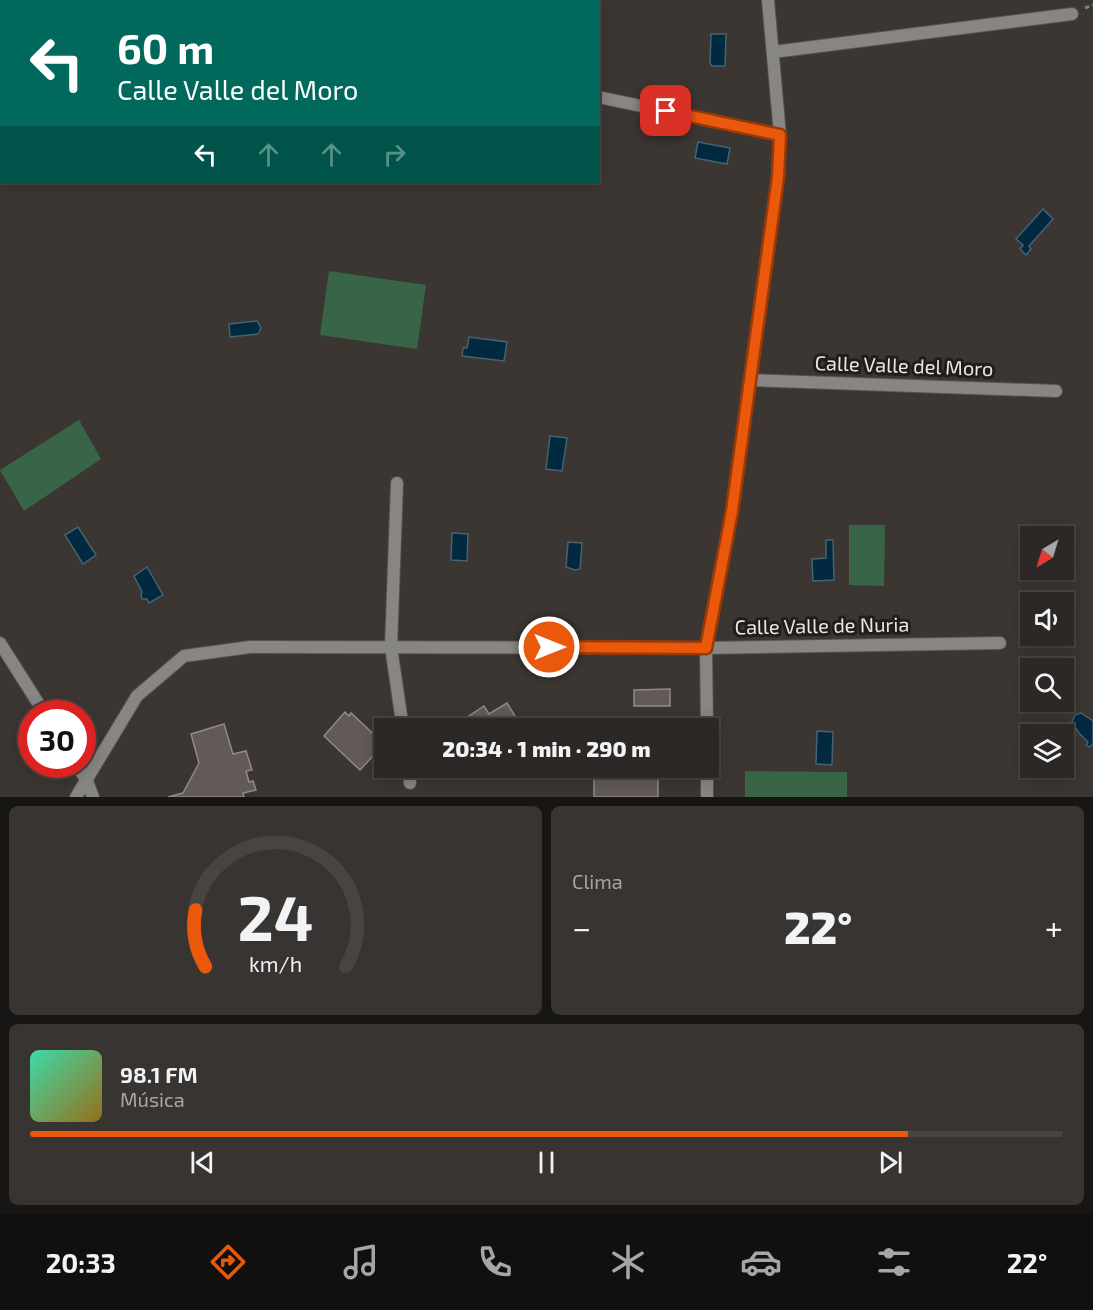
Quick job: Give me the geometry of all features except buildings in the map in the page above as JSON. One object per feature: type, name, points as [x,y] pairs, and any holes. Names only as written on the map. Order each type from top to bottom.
[{"type":"street","points":[[706,718],[706,648],[732,511],[778,177],[780,135],[768,0]]},
{"type":"street","points":[[773,52],[1072,14]]},
{"type":"street","points":[[600,97],[780,135]]},
{"type":"street","name":"Calle Valle del Moro","points":[[751,380],[1056,391]]},
{"type":"street","points":[[398,483],[392,647],[402,718]]},
{"type":"street","points":[[0,643],[36,700]]},
{"type":"street","name":"Calle Valle de Nuria","points":[[76,797],[137,696],[184,656],[250,647],[706,648],[1000,643]]},
{"type":"street","points":[[85,778],[93,797]]},
{"type":"street","points":[[409,778],[410,783]]},
{"type":"street","points":[[707,778],[707,797]]},
{"type":"green space","points":[[329,271],[426,285],[417,349],[320,335]]},
{"type":"green space","points":[[79,420],[101,459],[24,511],[0,470]]},
{"type":"green space","points":[[849,525],[885,525],[884,586],[849,585]]},
{"type":"green space","points":[[745,771],[847,772],[847,797],[745,797]]},
{"type":"water","points":[[711,34],[726,34],[725,66],[712,66],[710,63]]},
{"type":"water","points":[[698,142],[730,148],[727,164],[695,158]]},
{"type":"water","points":[[1043,209],[1053,219],[1029,246],[1031,249],[1026,255],[1020,249],[1023,245],[1016,239]]},
{"type":"water","points":[[257,321],[261,328],[258,334],[230,337],[229,324]]},
{"type":"water","points":[[469,337],[507,342],[504,361],[462,356],[463,348],[467,348]]},
{"type":"water","points":[[550,436],[567,438],[562,471],[546,469]]},
{"type":"water","points":[[78,527],[96,555],[83,564],[65,535]]},
{"type":"water","points":[[452,533],[468,534],[467,561],[451,560]]},
{"type":"water","points":[[826,540],[833,540],[834,580],[813,581],[812,559],[826,558]]},
{"type":"water","points":[[568,542],[582,543],[580,569],[566,567]]},
{"type":"water","points":[[147,567],[163,595],[149,603],[147,599],[142,599],[142,592],[134,576]]},
{"type":"water","points":[[1081,713],[1093,721],[1093,744],[1089,747],[1086,745],[1088,742],[1072,722],[1075,715]]},
{"type":"water","points":[[817,731],[833,732],[832,765],[816,764]]},
{"type":"route","points":[[549,647],[706,648],[732,511],[751,380],[778,177],[780,135],[666,111]]}]
